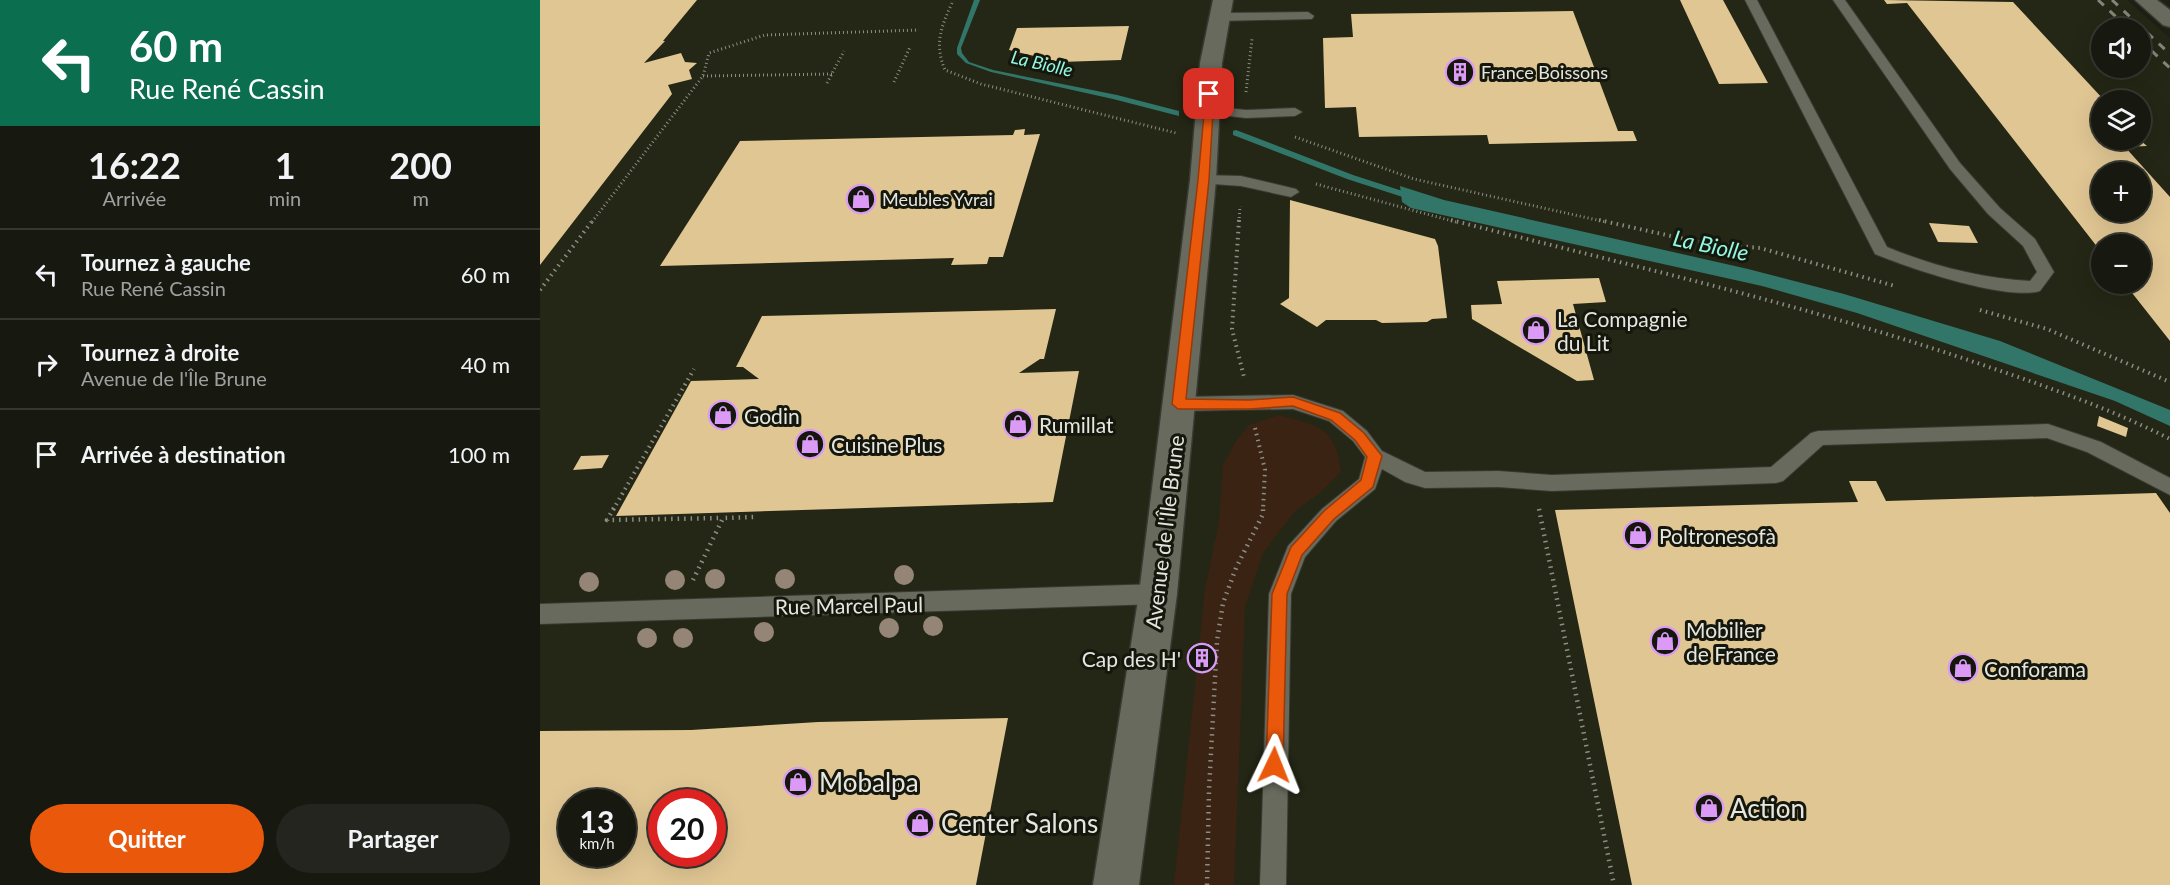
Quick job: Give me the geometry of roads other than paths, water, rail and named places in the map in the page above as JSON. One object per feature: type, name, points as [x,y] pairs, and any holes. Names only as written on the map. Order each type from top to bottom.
[{"type":"street","points":[[2145,0],[2170,21]]},
{"type":"street","name":"Avenue de l'Île Brune","points":[[1116,885],[1158,594],[1203,180],[1211,63],[1221,8]]},
{"type":"lane","points":[[1751,0],[1881,250],[1902,260],[2002,286],[2034,287],[2046,272],[2030,243],[1994,211],[1955,166],[1839,0]]},
{"type":"lane","points":[[1221,8],[1308,16]]},
{"type":"lane","points":[[1208,110],[1246,114],[1295,112]]},
{"type":"lane","points":[[1203,180],[1241,181],[1291,192]]},
{"type":"lane","points":[[1178,404],[1293,402],[1336,416],[1359,436],[1375,456],[1412,476],[1425,480],[1498,479],[1552,483],[1776,475],[1818,438],[2048,431],[2094,447],[2170,487]]},
{"type":"lane","points":[[1273,885],[1280,594],[1296,552],[1329,515],[1368,483],[1375,456]]},
{"type":"lane","name":"Rue Marcel Paul","points":[[540,614],[612,615],[733,608],[983,602],[1158,594]]},
{"type":"water","points":[[974,0],[980,0],[961,48],[969,62],[993,70],[1117,95],[1179,111],[1179,116],[991,72],[966,63],[957,54],[957,48]]},
{"type":"water","points":[[1400,186],[1444,200],[1748,269],[1844,294],[2000,341],[2170,410],[2170,426],[2115,401],[1857,313],[1762,286],[1411,208],[1402,202]]},
{"type":"waterway","name":"La Biolle","points":[[1236,133],[1350,177],[1415,198]]},
{"type":"railway","points":[[2098,0],[2117,18]]},
{"type":"railway","points":[[2112,0],[2170,54]]},
{"type":"railway","points":[[2151,50],[2170,68]]},
{"type":"place","name":"France Boissons","points":[[1460,72]]},
{"type":"place","name":"Meubles Yvrai","points":[[861,199]]},
{"type":"place","name":"La Compagnie du Lit","points":[[1536,330]]},
{"type":"place","name":"Godin","points":[[723,415]]},
{"type":"place","name":"Rumillat","points":[[1018,424]]},
{"type":"place","name":"Cuisine Plus","points":[[810,444]]},
{"type":"place","name":"Poltronesofà","points":[[1638,535]]},
{"type":"place","name":"Mobilier de France","points":[[1665,641]]},
{"type":"place","name":"Cap des H'","points":[[1202,658]]},
{"type":"place","name":"Conforama","points":[[1963,668]]},
{"type":"place","name":"Mobalpa","points":[[798,782]]},
{"type":"place","name":"Action","points":[[1709,808]]},
{"type":"place","name":"Center Salons","points":[[920,823]]}]
